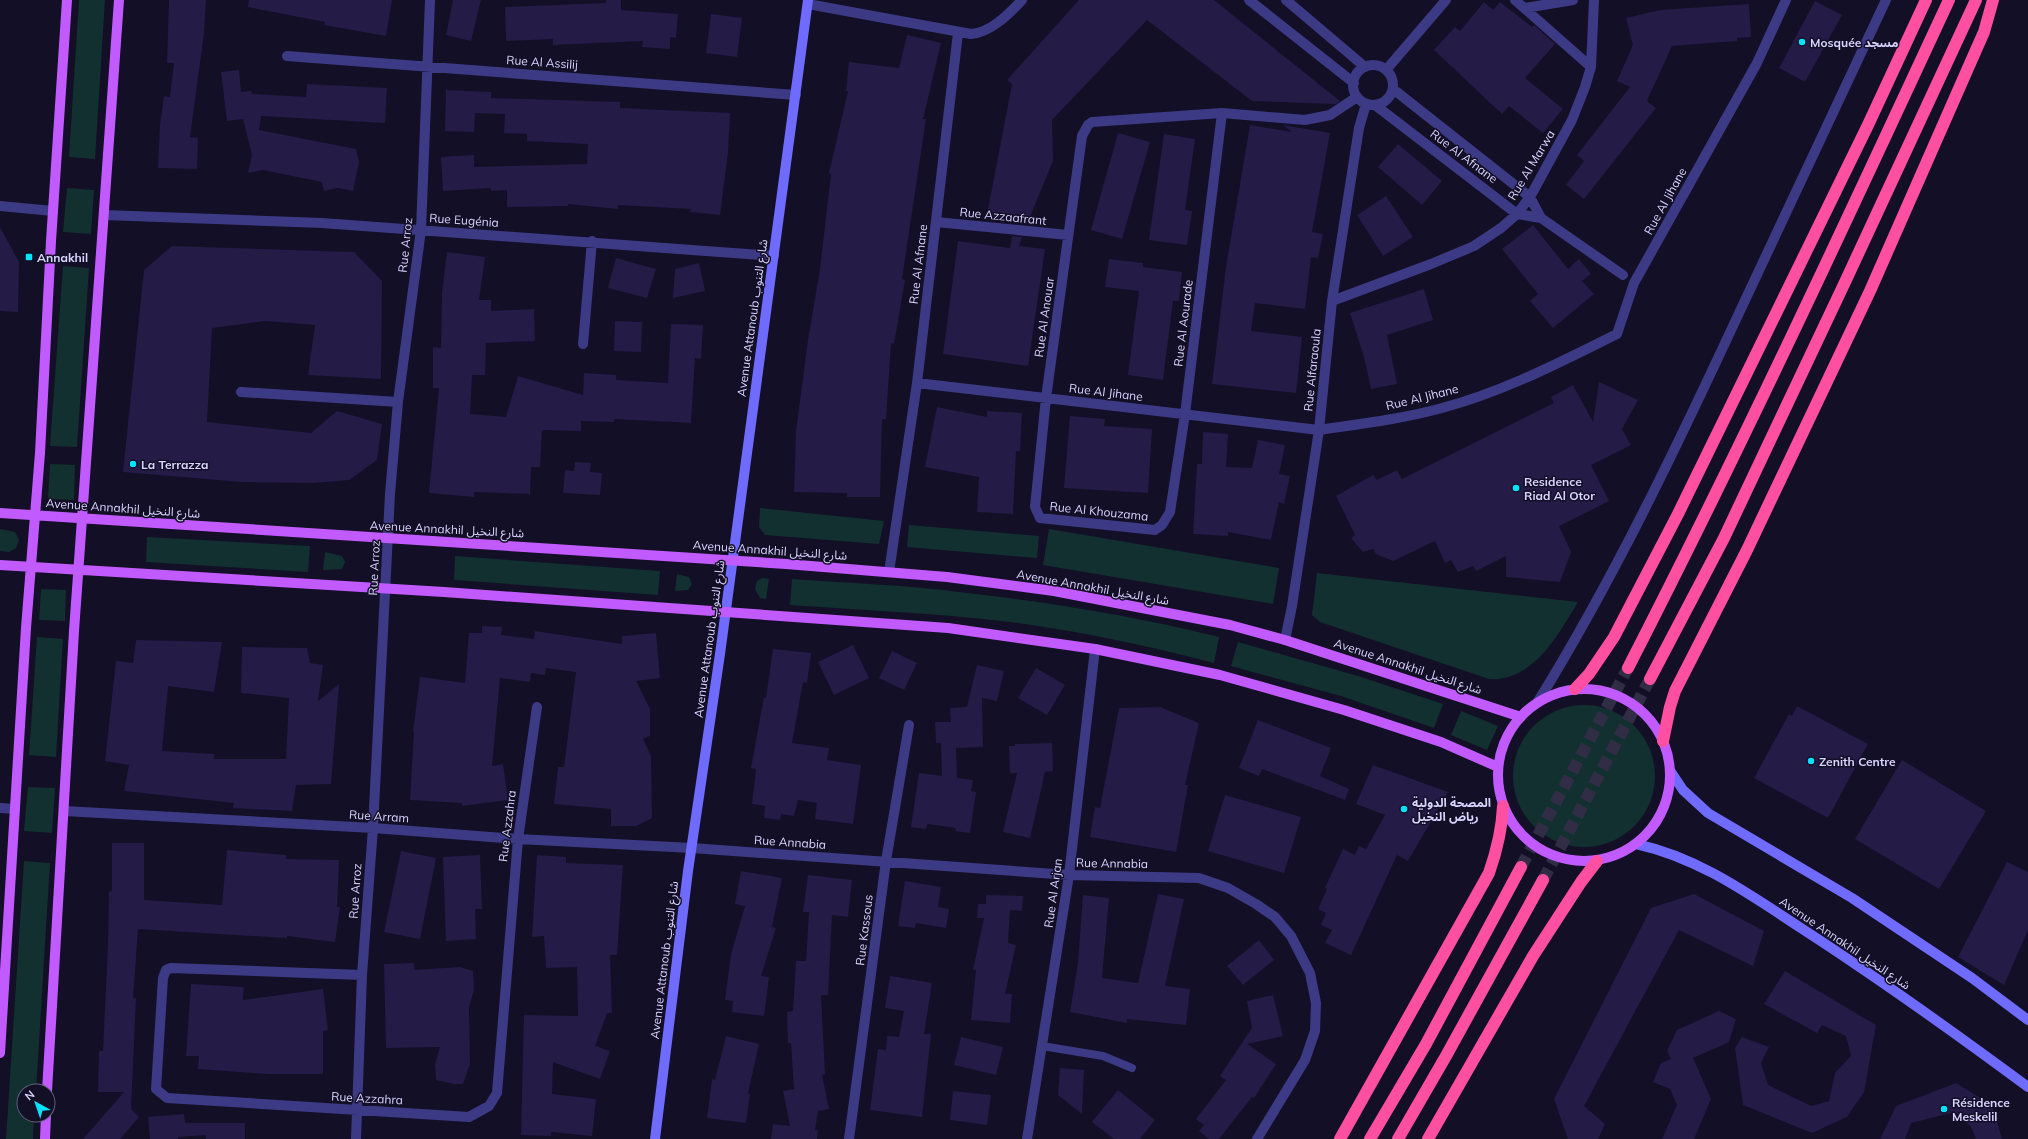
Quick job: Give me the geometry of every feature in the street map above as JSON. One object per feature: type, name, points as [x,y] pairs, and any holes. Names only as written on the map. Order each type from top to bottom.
[{"type":"highway","points":[[1575,689],[1594,668],[1614,637],[1667,535],[1841,181],[1926,0]]},
{"type":"highway","points":[[1628,668],[1701,526],[1828,261],[1949,0]]},
{"type":"highway","points":[[1650,679],[1724,538],[1976,0]]},
{"type":"highway","points":[[1663,741],[1668,713],[1675,691],[1747,550],[1870,291],[1984,32],[1993,0]]},
{"type":"highway","points":[[1340,1139],[1489,873],[1497,851],[1502,828],[1503,806]]},
{"type":"highway","points":[[1428,1139],[1533,956],[1581,882],[1597,861]]},
{"type":"highway","points":[[1370,1139],[1426,1044],[1521,867]]},
{"type":"highway","points":[[1398,1139],[1446,1056],[1543,880]]},
{"type":"main road","points":[[0,1053],[67,0]]},
{"type":"main road","points":[[47,1083],[82,518],[119,0]]},
{"type":"main road","name":"Avenue Annakhil شارع النخيل","points":[[0,513],[733,560],[947,577],[1054,591],[1230,625],[1285,640],[1521,716]]},
{"type":"main road","points":[[0,565],[386,589],[948,628],[1095,649],[1220,675],[1267,687],[1344,710],[1441,742],[1498,767]]},
{"type":"main road","points":[[1575,689],[1593,689],[1611,693],[1628,700],[1655,725],[1663,741],[1671,772],[1670,788],[1663,810],[1648,833],[1636,844],[1612,857],[1597,861],[1578,862],[1558,858],[1540,850],[1524,838],[1512,823],[1503,806],[1498,787],[1498,767],[1502,749],[1510,732],[1521,716],[1537,703],[1562,692],[1575,689]]},
{"type":"main road","points":[[45,1139],[46,1123]]},
{"type":"street","name":"Rue Arroz","points":[[356,1139],[362,975],[373,828],[388,539],[398,402],[421,230],[430,0]]},
{"type":"street","points":[[808,2],[958,33],[977,34],[987,30],[1014,9],[1022,0]]},
{"type":"street","points":[[1248,0],[1354,83]]},
{"type":"street","points":[[1286,0],[1365,67]]},
{"type":"street","points":[[1386,70],[1446,0]]},
{"type":"street","points":[[1515,0],[1591,67]]},
{"type":"street","points":[[1525,8],[1573,0]]},
{"type":"street","name":"Rue Al Marwa","points":[[1332,301],[1431,264],[1474,246],[1501,228],[1517,214],[1530,197],[1572,120],[1591,67],[1594,0]]},
{"type":"street","name":"Rue Al Jihane","points":[[917,383],[1319,430],[1385,420],[1443,408],[1520,380],[1617,334],[1634,283],[1756,63],[1786,0]]},
{"type":"street","points":[[1537,703],[1586,623],[1613,572],[1696,404],[1886,0]]},
{"type":"street","name":"Avenue Attanoub شارع التنوب","points":[[655,1139],[692,848],[733,560],[808,2]]},
{"type":"street","name":"Rue Al Afnane","points":[[889,572],[917,383],[958,33]]},
{"type":"street","name":"Rue Al Assilij","points":[[287,56],[796,95]]},
{"type":"street","points":[[1380,66],[1386,70],[1393,82],[1393,89],[1387,100],[1370,104],[1357,97],[1354,83],[1359,71],[1365,67],[1380,66]]},
{"type":"street","name":"Rue Al Afnane","points":[[1393,89],[1530,197],[1541,218]]},
{"type":"street","points":[[1222,113],[1305,120],[1330,115],[1357,97]]},
{"type":"street","name":"Rue Al Afnane","points":[[1370,104],[1517,214],[1541,218],[1623,275]]},
{"type":"street","name":"Rue Alfaraoula","points":[[1285,640],[1292,606],[1319,430],[1332,301],[1359,128],[1370,104]]},
{"type":"street","name":"Rue Al Anouar","points":[[1040,518],[1035,507],[1046,398],[1082,136],[1088,125],[1092,122],[1222,113]]},
{"type":"street","name":"Rue Al Aourade","points":[[1155,530],[1162,525],[1170,512],[1185,414],[1222,113]]},
{"type":"street","points":[[0,206],[53,211]]},
{"type":"street","name":"Rue Eugénia","points":[[104,215],[322,223],[592,241],[774,256]]},
{"type":"street","name":"Rue Azzaafrant","points":[[936,222],[1068,236]]},
{"type":"street","points":[[583,344],[592,241]]},
{"type":"street","points":[[241,392],[398,402]]},
{"type":"street","name":"Rue Al Khouzama","points":[[1040,518],[1155,530]]},
{"type":"street","name":"Rue Al Arjan","points":[[1027,1139],[1069,876],[1095,649]]},
{"type":"street","name":"Rue Azzahra","points":[[362,975],[171,968],[166,970],[163,978],[156,1089],[167,1098],[469,1117],[482,1111],[494,1100],[497,1094],[518,839],[537,707]]},
{"type":"street","name":"Rue Kassous","points":[[849,1139],[886,861],[910,725]]},
{"type":"street","points":[[1671,772],[1683,790],[1708,813],[1852,898],[1972,978],[2028,1020]]},
{"type":"street","points":[[0,808],[15,809]]},
{"type":"street","name":"Rue Arram","points":[[64,811],[373,828],[518,839],[692,848]]},
{"type":"street","name":"Avenue Annakhil شارع النخيل","points":[[1636,844],[1688,860],[1725,879],[1830,947],[2028,1087]]},
{"type":"street","name":"Rue Annabia","points":[[692,848],[886,861],[1069,876],[1199,878],[1228,888],[1275,917],[1291,936],[1310,973],[1316,1003],[1315,1031],[1305,1060],[1257,1139]]},
{"type":"lane","points":[[1042,1046],[1103,1056],[1132,1068]]},
{"type":"green space","points":[[79,0],[105,0],[95,159],[69,157]]},
{"type":"green space","points":[[67,188],[94,190],[91,234],[63,232]]},
{"type":"green space","points":[[63,266],[89,268],[77,447],[50,446]]},
{"type":"green space","points":[[50,464],[75,465],[74,500],[48,499]]},
{"type":"green space","points":[[760,508],[884,521],[879,544],[765,535],[759,527]]},
{"type":"green space","points":[[909,525],[1039,536],[1037,558],[907,547]]},
{"type":"green space","points":[[0,529],[15,532],[19,540],[16,548],[9,552],[0,551]]},
{"type":"green space","points":[[1049,529],[1279,568],[1273,604],[1043,565]]},
{"type":"green space","points":[[147,537],[310,546],[308,572],[146,562]]},
{"type":"green space","points":[[325,552],[342,556],[345,562],[342,569],[323,570]]},
{"type":"green space","points":[[455,556],[660,571],[658,595],[454,580]]},
{"type":"green space","points":[[1317,573],[1578,602],[1553,642],[1531,665],[1519,673],[1505,678],[1489,679],[1320,622],[1312,615]]},
{"type":"green space","points":[[677,574],[689,577],[692,584],[688,590],[675,591]]},
{"type":"green space","points":[[762,578],[769,579],[766,599],[760,598],[755,589],[757,581]]},
{"type":"green space","points":[[792,579],[876,584],[1025,600],[1123,616],[1219,637],[1214,663],[1109,639],[1002,621],[790,605]]},
{"type":"green space","points":[[41,589],[66,590],[65,621],[39,620]]},
{"type":"green space","points":[[37,637],[63,639],[56,757],[29,755]]},
{"type":"green space","points":[[1238,642],[1358,676],[1443,704],[1434,728],[1341,696],[1231,666]]},
{"type":"green space","points":[[1584,705],[1604,708],[1611,711],[1629,721],[1639,731],[1652,756],[1655,776],[1652,796],[1649,803],[1639,821],[1629,831],[1604,844],[1584,847],[1564,844],[1557,841],[1539,831],[1529,821],[1516,796],[1513,776],[1516,756],[1519,749],[1529,731],[1539,721],[1564,708]]},
{"type":"green space","points":[[1461,711],[1498,726],[1487,750],[1451,735]]},
{"type":"green space","points":[[28,787],[55,788],[52,833],[24,831]]},
{"type":"green space","points":[[24,861],[50,863],[36,1083],[16,1083],[16,1123],[34,1123],[33,1139],[6,1139]]},
{"type":"building","points":[[169,0],[206,0],[204,33],[190,137],[198,138],[197,169],[158,168],[160,125],[164,96],[170,97],[174,63],[167,63]]},
{"type":"building","points":[[249,0],[392,0],[386,36],[324,25],[325,22],[248,7]]},
{"type":"building","points":[[453,0],[481,0],[471,41],[446,35]]},
{"type":"building","points":[[606,0],[621,0],[621,10],[678,14],[676,38],[670,37],[670,49],[642,47],[643,41],[553,45],[553,39],[506,41],[505,7],[606,3]]},
{"type":"building","points":[[1079,0],[1214,0],[1340,101],[1336,104],[1252,101],[1147,20],[1052,120],[1053,161],[1027,224],[1014,223],[1014,221],[987,215],[1012,84],[1007,80]]},
{"type":"building","points":[[1815,1],[1842,15],[1805,82],[1779,68]]},
{"type":"building","points":[[1484,2],[1493,10],[1500,2],[1532,27],[1534,25],[1555,44],[1525,78],[1563,109],[1543,133],[1509,106],[1502,114],[1434,50],[1455,27],[1460,31]]},
{"type":"building","points":[[1749,4],[1751,37],[1737,38],[1737,41],[1672,46],[1647,101],[1656,108],[1584,199],[1566,185],[1584,161],[1577,155],[1630,87],[1617,81],[1633,45],[1626,18],[1660,10]]},
{"type":"building","points":[[711,14],[742,18],[737,57],[706,53]]},
{"type":"building","points":[[907,35],[941,43],[923,119],[926,119],[902,279],[905,280],[894,344],[891,343],[886,419],[882,419],[880,497],[847,497],[847,493],[794,492],[796,431],[808,340],[820,269],[831,174],[829,173],[848,91],[846,91],[849,62],[899,68]]},
{"type":"building","points":[[239,70],[241,92],[251,91],[252,94],[306,97],[307,84],[387,88],[385,123],[261,116],[259,130],[356,149],[359,162],[353,191],[338,188],[324,191],[322,182],[263,170],[248,173],[252,155],[243,119],[227,121],[221,72]]},
{"type":"building","points":[[446,90],[491,92],[491,98],[620,102],[620,108],[730,113],[728,152],[720,215],[690,212],[691,209],[618,205],[618,209],[568,204],[568,206],[507,207],[507,190],[491,191],[491,188],[443,191],[441,157],[474,155],[474,167],[587,164],[588,144],[527,141],[527,134],[504,133],[505,114],[475,113],[474,132],[445,131]]},
{"type":"building","points":[[1250,125],[1292,132],[1283,125],[1330,133],[1312,232],[1323,234],[1318,258],[1311,257],[1305,309],[1255,303],[1251,331],[1302,337],[1296,393],[1212,384],[1226,267]]},
{"type":"building","points":[[1118,133],[1150,142],[1122,239],[1091,230]]},
{"type":"building","points":[[1164,134],[1195,139],[1185,210],[1192,211],[1187,245],[1149,240]]},
{"type":"building","points":[[1398,144],[1442,181],[1422,205],[1378,167]]},
{"type":"building","points":[[1386,196],[1413,237],[1383,256],[1357,215]]},
{"type":"building","points":[[1533,225],[1568,269],[1579,259],[1591,274],[1582,281],[1594,294],[1553,328],[1530,301],[1538,294],[1502,249]]},
{"type":"building","points":[[0,227],[19,262],[18,312],[0,311]]},
{"type":"building","points":[[1012,236],[1022,237],[1019,246],[1045,249],[1028,366],[943,354],[958,241],[1010,248]]},
{"type":"building","points":[[172,246],[354,252],[382,281],[381,379],[308,375],[315,325],[266,321],[212,328],[207,422],[311,433],[337,411],[382,424],[377,460],[349,480],[313,483],[242,482],[123,472],[144,270]]},
{"type":"building","points":[[447,252],[485,257],[479,300],[491,300],[491,311],[534,309],[535,341],[486,343],[485,375],[472,375],[470,414],[506,417],[518,376],[583,395],[584,373],[616,375],[616,380],[668,383],[671,324],[703,325],[701,359],[695,358],[691,423],[614,419],[614,422],[581,421],[581,431],[542,430],[540,467],[531,467],[530,494],[474,492],[474,497],[429,493],[439,388],[433,388],[433,347],[441,348],[442,292]]},
{"type":"building","points":[[616,258],[656,269],[647,298],[608,288]]},
{"type":"building","points":[[1109,259],[1143,263],[1143,267],[1182,272],[1179,301],[1173,301],[1163,380],[1128,375],[1139,291],[1105,287]]},
{"type":"building","points":[[699,263],[705,291],[673,298],[675,269]]},
{"type":"building","points":[[1424,289],[1433,320],[1387,335],[1397,384],[1371,389],[1364,357],[1350,313]]},
{"type":"building","points":[[615,321],[642,322],[641,352],[614,351]]},
{"type":"building","name":"Residence Riad Al Otor","points":[[1599,382],[1638,400],[1622,429],[1631,445],[1591,465],[1609,501],[1559,526],[1571,552],[1560,582],[1506,577],[1506,556],[1476,571],[1473,566],[1458,572],[1451,560],[1445,563],[1435,541],[1393,561],[1376,554],[1373,549],[1363,552],[1351,538],[1355,535],[1336,496],[1373,475],[1377,480],[1397,470],[1402,479],[1554,403],[1551,397],[1573,385],[1593,422]]},
{"type":"building","points":[[937,407],[987,417],[987,411],[1022,413],[1020,451],[1016,451],[1013,514],[977,512],[979,477],[925,467]]},
{"type":"building","points":[[1070,416],[1105,419],[1104,426],[1152,429],[1148,493],[1064,488]]},
{"type":"building","points":[[1203,432],[1228,434],[1226,467],[1252,468],[1258,440],[1285,445],[1279,474],[1290,476],[1284,504],[1279,502],[1271,540],[1228,532],[1228,536],[1193,534],[1197,464],[1202,464]]},
{"type":"building","points":[[575,462],[591,463],[590,472],[602,473],[600,495],[563,493],[565,470],[574,471]]},
{"type":"building","points":[[482,626],[502,627],[501,635],[534,639],[535,631],[622,644],[622,636],[656,633],[660,678],[636,681],[650,709],[650,736],[643,739],[651,756],[652,818],[636,826],[611,826],[611,809],[554,804],[558,767],[564,767],[576,672],[546,668],[545,675],[531,673],[530,682],[500,678],[492,766],[503,764],[508,800],[462,806],[462,803],[410,800],[413,732],[420,677],[465,683],[469,633],[482,633]]},
{"type":"building","points":[[136,640],[222,642],[214,692],[168,686],[162,751],[214,754],[214,759],[286,759],[289,698],[241,693],[242,647],[307,648],[310,663],[323,665],[318,701],[339,684],[331,784],[296,785],[292,811],[233,808],[234,803],[124,791],[129,765],[105,761],[116,661],[133,663]]},
{"type":"building","points":[[853,645],[869,678],[834,695],[818,662]]},
{"type":"building","points":[[773,649],[811,653],[807,683],[803,682],[792,743],[829,748],[827,760],[861,765],[853,824],[815,819],[817,803],[798,800],[794,816],[781,814],[780,820],[764,818],[765,806],[752,804],[756,769],[751,768],[764,697],[766,698]]},
{"type":"building","points":[[892,651],[917,663],[904,690],[879,678]]},
{"type":"building","points":[[977,665],[1004,671],[997,701],[982,698],[983,747],[956,748],[957,778],[973,780],[971,791],[976,792],[970,833],[955,831],[956,828],[927,824],[926,829],[911,827],[919,773],[942,776],[941,743],[936,743],[935,722],[951,722],[950,708],[967,707]]},
{"type":"building","points":[[1036,668],[1065,685],[1047,715],[1018,698]]},
{"type":"building","name":"Zenith Centre","points":[[1797,706],[1868,744],[1828,818],[1754,778],[1789,714],[1792,716]]},
{"type":"building","points":[[1160,707],[1199,723],[1185,785],[1188,785],[1176,852],[1090,837],[1095,807],[1100,808],[1119,708]]},
{"type":"building","points":[[1258,720],[1331,748],[1320,776],[1349,789],[1345,800],[1262,769],[1259,776],[1239,768]]},
{"type":"building","points":[[1052,743],[1053,771],[1045,772],[1030,838],[1003,832],[1017,773],[1010,773],[1009,746],[1015,746],[1015,744]]},
{"type":"building","points":[[1902,760],[1986,811],[1939,889],[1855,839]]},
{"type":"building","points":[[1373,765],[1448,792],[1408,861],[1397,855],[1351,955],[1325,943],[1332,930],[1321,925],[1326,913],[1318,909],[1327,889],[1325,888],[1343,849],[1355,855],[1359,846],[1366,849],[1385,815],[1356,804]]},
{"type":"building","points":[[1225,795],[1301,817],[1284,873],[1208,851]]},
{"type":"building","points":[[112,843],[144,843],[144,900],[222,905],[227,850],[286,855],[286,859],[339,860],[337,907],[340,907],[335,942],[287,936],[287,938],[138,929],[133,998],[136,998],[131,1109],[139,1117],[120,1139],[83,1139],[124,1092],[98,1092],[99,1051],[103,1051],[109,892],[112,891]]},
{"type":"building","points":[[401,851],[436,858],[420,939],[384,932]]},
{"type":"building","points":[[480,855],[482,909],[475,909],[476,939],[446,941],[443,857]]},
{"type":"building","points":[[537,855],[566,857],[566,863],[623,865],[617,955],[610,955],[612,1013],[607,1013],[595,1046],[610,1051],[600,1079],[553,1062],[552,1094],[596,1099],[592,1136],[551,1132],[551,1136],[521,1135],[524,1015],[578,1016],[577,967],[546,968],[544,936],[532,937]]},
{"type":"building","points":[[2007,862],[2028,872],[2028,930],[2004,985],[1958,957]]},
{"type":"building","points":[[741,871],[782,878],[772,927],[776,928],[761,976],[769,977],[764,1016],[732,1012],[733,1001],[725,1000],[731,954],[745,906],[735,904]]},
{"type":"building","points":[[808,875],[852,880],[848,917],[832,915],[828,995],[821,995],[825,1074],[822,1075],[829,1109],[818,1111],[815,1130],[818,1130],[817,1139],[771,1139],[773,1124],[790,1126],[783,1091],[794,1089],[791,1043],[788,1043],[787,1012],[793,1011],[796,961],[806,961],[809,912],[803,912]]},
{"type":"building","points":[[905,881],[941,887],[938,907],[949,909],[946,928],[916,923],[915,928],[898,926]]},
{"type":"building","points":[[1158,894],[1184,899],[1165,986],[1190,989],[1186,1025],[1127,1019],[1127,1023],[1070,1012],[1078,963],[1083,895],[1109,898],[1102,978],[1138,983]]},
{"type":"building","points":[[1694,894],[1764,931],[1753,966],[1679,930],[1584,1106],[1605,1124],[1598,1139],[1568,1139],[1554,1099],[1651,908]]},
{"type":"building","points":[[986,895],[1023,896],[1022,911],[1010,910],[1008,943],[1016,945],[1005,994],[1012,994],[1010,1023],[971,1020],[976,970],[973,970],[984,918],[977,918],[978,904],[986,904]]},
{"type":"building","points":[[1259,940],[1274,960],[1243,985],[1227,966]]},
{"type":"building","points":[[414,963],[414,970],[460,967],[473,971],[474,990],[469,1007],[470,1064],[463,1084],[454,1084],[436,1080],[435,1064],[440,1047],[386,1048],[384,964]]},
{"type":"building","points":[[1785,971],[1876,1025],[1864,1092],[1847,1117],[1812,1133],[1743,1105],[1735,1048],[1742,1037],[1769,1047],[1761,1063],[1768,1085],[1811,1106],[1829,1101],[1835,1073],[1851,1056],[1846,1036],[1822,1025],[1817,1033],[1764,1004]]},
{"type":"building","points":[[890,976],[932,983],[924,1034],[931,1034],[922,1117],[870,1110],[878,1049],[886,1050],[887,1036],[899,1037],[904,1011],[885,1008]]},
{"type":"building","points":[[191,984],[244,987],[243,1000],[323,989],[328,1030],[323,1031],[323,1074],[268,1074],[198,1069],[199,1056],[186,1056]]},
{"type":"building","points":[[1273,995],[1283,1036],[1247,1044],[1276,1064],[1254,1098],[1252,1097],[1219,1139],[1209,1139],[1199,1131],[1204,1125],[1196,1119],[1226,1080],[1220,1076],[1252,1028],[1247,1001]]},
{"type":"building","points":[[1719,1011],[1736,1019],[1729,1042],[1693,1058],[1711,1099],[1694,1139],[1662,1139],[1677,1105],[1670,1089],[1653,1082],[1661,1063],[1671,1059],[1667,1051],[1677,1030]]},
{"type":"building","points":[[726,1036],[759,1044],[748,1094],[750,1094],[746,1123],[707,1118],[712,1079],[715,1080]]},
{"type":"building","points":[[961,1037],[1003,1047],[996,1075],[954,1065]]},
{"type":"building","points":[[1060,1068],[1084,1070],[1082,1114],[1058,1095]]},
{"type":"building","name":"Résidence Meskelil","points":[[1956,1083],[1992,1105],[2002,1139],[1976,1139],[1971,1127],[1955,1112],[1911,1123],[1905,1139],[1880,1139],[1896,1106]]},
{"type":"building","points":[[1118,1090],[1155,1120],[1140,1139],[1114,1139],[1092,1122]]},
{"type":"building","points":[[953,1091],[991,1095],[987,1125],[950,1120]]},
{"type":"building","points":[[184,1114],[185,1123],[245,1123],[245,1139],[206,1139],[206,1135],[178,1137],[178,1139],[150,1139],[148,1117]]},
{"type":"tunnel","points":[[1521,867],[1628,668]]},
{"type":"tunnel","points":[[1543,880],[1650,679]]},
{"type":"place","name":"Mosquée مسجد","points":[[1802,42]]},
{"type":"place","name":"Annakhil","points":[[29,257]]},
{"type":"place","name":"La Terrazza","points":[[133,464]]},
{"type":"place","name":"Residence Riad Al Otor","points":[[1516,488]]},
{"type":"place","name":"Zenith Centre","points":[[1811,761]]},
{"type":"place","name":"المصحة الدولية رياض النخيل","points":[[1404,809]]},
{"type":"place","name":"Résidence Meskelil","points":[[1944,1109]]}]
